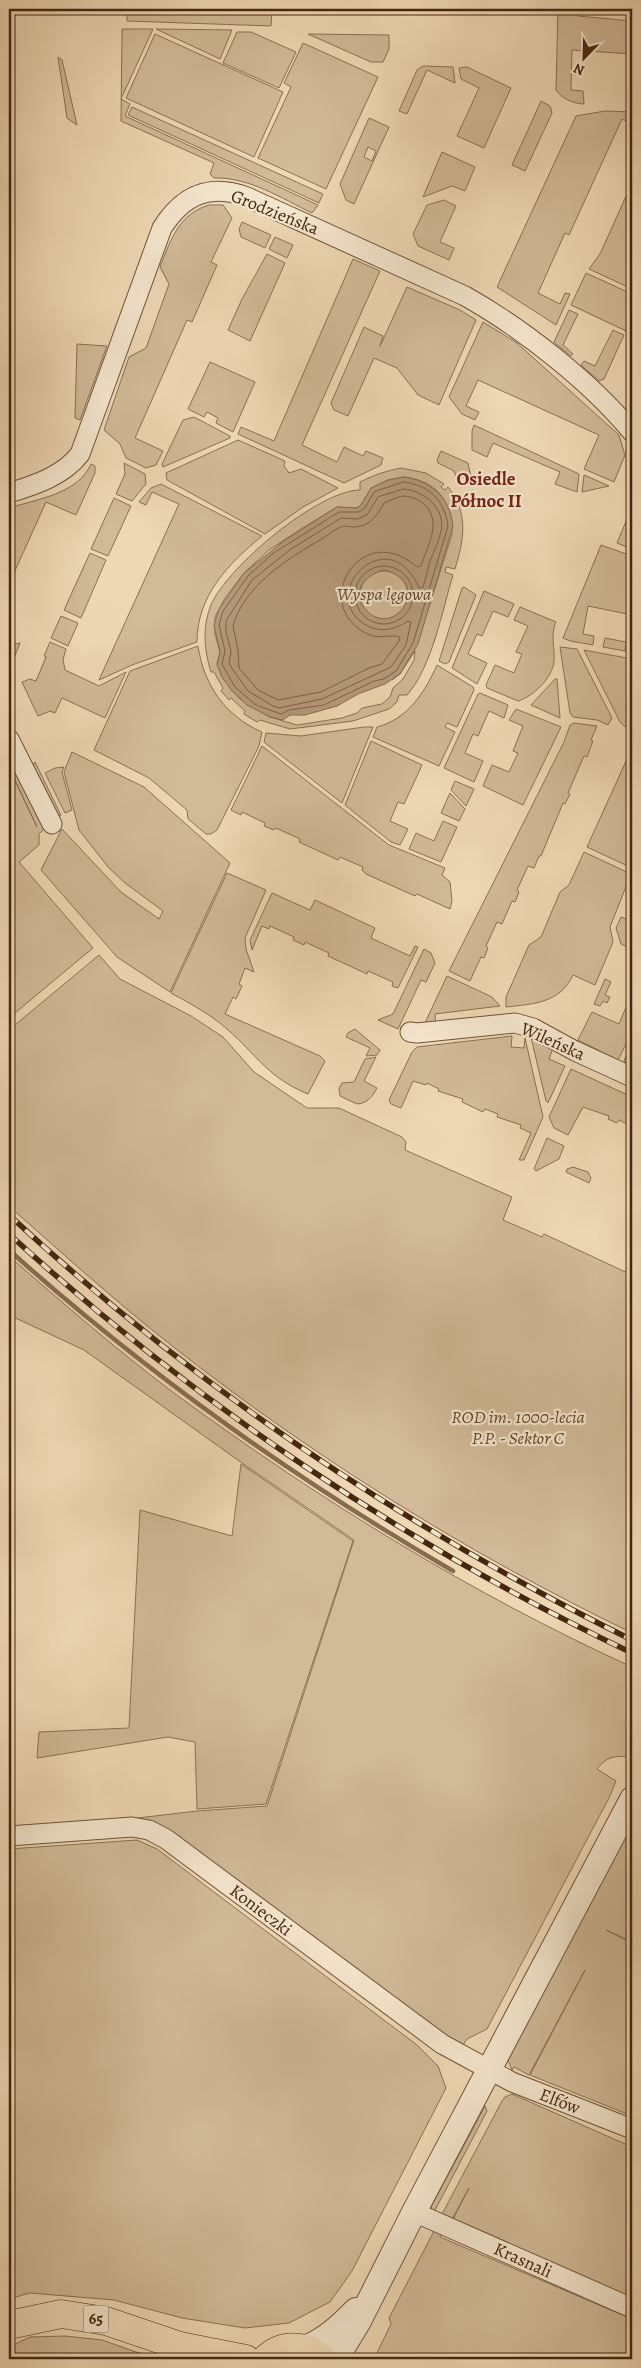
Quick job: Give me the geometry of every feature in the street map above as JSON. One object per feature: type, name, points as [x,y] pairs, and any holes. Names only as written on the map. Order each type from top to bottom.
[{"type":"main road","name":"65","points":[[9,2325],[61,2314],[106,2321],[180,2346],[246,2359]]},
{"type":"main road","points":[[180,2346],[206,2359]]},
{"type":"main road","points":[[266,2359],[280,2349],[313,2354]]},
{"type":"street","name":"Grodzieńska","points":[[9,493],[58,473],[73,463],[80,454],[162,228],[174,209],[198,194],[211,192],[230,192],[247,197],[465,296],[488,309],[516,327],[567,370],[605,403],[632,432]]},
{"type":"street","points":[[9,739],[52,824]]},
{"type":"street","name":"Wileńska","points":[[410,1032],[417,1034],[510,1023],[526,1025],[575,1051],[632,1077]]},
{"type":"street","points":[[336,2359],[632,1798]]},
{"type":"street","name":"Konieczki","points":[[9,1836],[132,1827],[149,1830],[166,1839],[442,2044],[489,2070]]},
{"type":"street","name":"Elfów","points":[[489,2070],[528,2089],[632,2130]]},
{"type":"street","name":"Krasnali","points":[[414,2212],[632,2308]]},
{"type":"street","points":[[313,2354],[316,2344],[339,2327],[370,2297]]},
{"type":"green space","points":[[127,9],[272,9],[271,26],[127,21]]},
{"type":"green space","points":[[558,9],[578,9],[578,16],[632,21],[632,54],[572,50],[571,90],[583,91],[584,104],[568,100],[556,90]]},
{"type":"green space","points":[[122,29],[153,29],[121,98]]},
{"type":"green space","points":[[156,29],[232,30],[220,59]]},
{"type":"green space","points":[[237,32],[251,32],[296,52],[279,88],[223,63]]},
{"type":"green space","points":[[155,34],[283,92],[254,157],[126,98]]},
{"type":"green space","points":[[308,34],[389,35],[389,49],[383,62],[371,62]]},
{"type":"green space","points":[[303,43],[378,77],[326,189],[258,158],[291,87],[284,83]]},
{"type":"green space","points":[[58,57],[62,60],[77,125],[67,118]]},
{"type":"green space","points":[[423,66],[453,67],[455,83],[427,70],[407,114],[399,111],[417,70]]},
{"type":"green space","points":[[467,67],[511,88],[484,148],[457,136],[479,88],[461,79],[459,68]]},
{"type":"green space","points":[[121,99],[130,104],[125,116],[318,205],[312,213],[277,195],[252,185],[240,181],[214,178],[210,174],[214,163],[121,121]]},
{"type":"green space","points":[[541,101],[550,106],[552,113],[525,171],[512,165]]},
{"type":"green space","points":[[132,107],[323,194],[319,203],[128,115]]},
{"type":"green space","points":[[605,111],[632,112],[632,124],[622,119],[569,235],[565,233],[538,293],[560,304],[565,293],[570,294],[556,325],[497,287],[576,116]]},
{"type":"green space","points":[[369,118],[389,127],[354,204],[346,200],[340,184]],"holes":[[[368,147],[376,151],[372,161],[364,157]]]},
{"type":"green space","points":[[442,152],[475,167],[465,191],[452,186],[423,197]]},
{"type":"green space","points":[[632,183],[632,289],[589,269],[600,254]]},
{"type":"green space","points":[[444,200],[456,206],[440,242],[454,248],[449,260],[418,246],[413,234],[427,205]]},
{"type":"green space","points":[[209,205],[223,205],[232,218],[211,262],[217,265],[192,322],[187,320],[135,438],[163,451],[156,465],[146,468],[126,458],[120,444],[104,430],[129,357],[146,348],[169,284],[160,267],[172,237],[183,221],[199,209]]},
{"type":"green space","points":[[242,222],[271,235],[265,248],[241,237],[239,229]]},
{"type":"green space","points":[[275,237],[293,245],[287,258],[269,249]]},
{"type":"green space","points":[[267,254],[285,263],[250,341],[228,330],[242,299]]},
{"type":"green space","points":[[353,259],[380,271],[302,445],[337,462],[344,447],[363,456],[366,451],[383,458],[381,465],[344,483],[238,434],[241,427],[274,441]]},
{"type":"green space","points":[[586,273],[632,294],[626,331],[571,305]]},
{"type":"green space","points":[[407,287],[460,310],[476,320],[439,405],[418,395],[397,368],[374,358],[348,416],[334,410],[331,403],[364,327],[383,336],[380,346]]},
{"type":"green space","points":[[569,310],[578,314],[563,345],[573,354],[571,356],[554,342]]},
{"type":"green space","points":[[483,322],[517,343],[619,435],[625,455],[614,482],[584,469],[599,435],[478,380],[466,406],[479,412],[475,420],[462,414],[449,397]]},
{"type":"green space","points":[[613,330],[624,335],[604,379],[599,381],[581,365],[584,361],[595,366]]},
{"type":"green space","points":[[77,344],[107,346],[80,420],[75,418]]},
{"type":"green space","points":[[210,362],[255,382],[233,432],[216,423],[218,418],[207,412],[204,417],[188,409]]},
{"type":"green space","points":[[194,417],[230,436],[230,438],[163,467],[162,464],[183,420]]},
{"type":"green space","points":[[474,425],[579,474],[577,492],[555,484],[560,472],[493,443],[487,457],[472,450],[472,431]]},
{"type":"green space","points":[[238,440],[285,461],[284,466],[289,473],[301,469],[338,488],[303,507],[265,534],[167,480],[166,473]]},
{"type":"green space","points":[[441,451],[468,463],[471,477],[456,477],[454,471],[438,463],[437,460]]},
{"type":"green space","points":[[124,463],[145,474],[146,484],[132,501],[116,494],[125,474]]},
{"type":"green space","points":[[91,464],[95,466],[95,473],[76,515],[46,502],[9,584],[9,508],[67,489],[85,474]]},
{"type":"green space","points":[[401,468],[426,473],[444,484],[441,487],[445,490],[448,487],[459,507],[463,526],[461,547],[455,569],[446,567],[445,572],[453,575],[435,638],[430,654],[416,683],[407,695],[399,695],[397,702],[389,709],[353,721],[290,729],[260,720],[257,722],[244,714],[245,711],[231,698],[229,700],[221,691],[223,688],[214,672],[211,672],[207,655],[205,630],[211,605],[220,589],[254,552],[299,516],[342,493],[360,490],[360,482],[375,475]],"holes":[[[404,477],[416,479],[434,488],[446,503],[452,534],[421,632],[392,680],[400,674],[415,651],[414,660],[403,679],[393,688],[390,697],[382,704],[362,708],[357,713],[342,718],[297,725],[270,717],[240,699],[222,677],[217,663],[220,652],[215,634],[215,617],[225,598],[244,573],[269,550],[337,507],[357,508],[361,505],[371,488],[388,480]]]},
{"type":"green space","points":[[584,475],[609,486],[582,492]]},
{"type":"green space","points":[[161,484],[262,536],[226,570],[217,582],[202,610],[198,625],[197,642],[132,665],[99,680],[179,504],[152,492],[146,505],[139,502],[151,488]]},
{"type":"green space","points":[[114,498],[131,506],[108,556],[91,549]]},
{"type":"green space","points":[[632,507],[632,549],[617,543]]},
{"type":"green space","points":[[601,545],[632,556],[632,615],[588,606],[583,634],[594,636],[593,645],[570,641],[563,638]]},
{"type":"green space","points":[[90,553],[106,560],[81,618],[64,610]]},
{"type":"green space","name":"Wyspa lęgowa","points":[[384,571],[393,573],[401,578],[406,586],[408,595],[406,604],[401,612],[393,617],[384,619],[375,617],[367,612],[362,604],[360,595],[362,586],[367,578],[375,573]]},
{"type":"green space","points":[[464,587],[476,595],[449,662],[445,664],[439,661],[462,588]]},
{"type":"green space","points":[[484,591],[514,604],[508,617],[493,611],[482,636],[477,634],[468,654],[487,663],[477,684],[452,668]]},
{"type":"green space","points":[[520,607],[556,622],[553,637],[553,667],[546,680],[536,691],[518,701],[487,688],[486,685],[495,665],[514,673],[522,654],[516,652],[528,626],[514,620]]},
{"type":"green space","points":[[61,616],[78,623],[68,646],[51,638]]},
{"type":"green space","points":[[605,638],[626,642],[625,651],[603,647]]},
{"type":"green space","points":[[50,642],[66,649],[63,660],[65,670],[99,686],[126,672],[105,718],[62,698],[55,713],[50,711],[38,716],[22,682],[30,679],[36,681]]},
{"type":"green space","points":[[20,643],[9,670],[9,645]]},
{"type":"green space","points":[[198,646],[205,674],[218,698],[237,717],[262,732],[259,746],[217,830],[211,834],[206,834],[188,819],[187,810],[149,778],[94,750],[130,671]]},
{"type":"green space","points":[[560,647],[577,649],[612,718],[608,725],[597,720],[573,717],[570,713]]},
{"type":"green space","points":[[584,650],[632,659],[632,727],[624,726],[620,722]]},
{"type":"green space","points":[[437,665],[473,687],[474,690],[457,727],[447,723],[445,727],[455,732],[439,766],[373,737],[377,727],[398,718],[414,703],[427,685]]},
{"type":"green space","points":[[557,679],[560,718],[531,705]]},
{"type":"green space","points":[[480,693],[508,705],[504,718],[489,711],[478,736],[473,734],[465,753],[483,761],[474,782],[444,768]]},
{"type":"green space","points":[[516,709],[561,727],[523,805],[483,786],[492,765],[509,772],[518,753],[513,751],[523,726],[509,720]]},
{"type":"green space","points":[[574,723],[597,726],[587,757],[584,756],[568,793],[570,794],[565,804],[563,803],[541,856],[539,856],[534,868],[528,866],[517,890],[519,892],[515,902],[512,901],[502,924],[497,922],[486,946],[488,948],[484,958],[481,957],[470,981],[449,971],[564,742],[570,725]]},
{"type":"green space","points":[[373,727],[342,803],[264,742],[266,733],[301,736]]},
{"type":"green space","points":[[371,741],[422,765],[404,804],[398,802],[390,821],[408,829],[400,845],[391,842],[345,805]]},
{"type":"green space","points":[[262,746],[389,845],[445,868],[442,875],[450,882],[452,901],[450,909],[366,874],[362,870],[363,867],[340,857],[338,860],[299,842],[300,839],[276,828],[274,830],[264,826],[265,823],[242,812],[241,815],[231,810]]},
{"type":"green space","points":[[632,748],[632,868],[587,847]]},
{"type":"green space","points":[[72,752],[144,787],[230,863],[170,992],[117,957],[41,870],[62,829],[121,892],[159,919],[163,911],[125,883],[108,867],[79,830],[64,772]]},
{"type":"green space","points":[[9,755],[45,828],[39,834],[39,845],[19,862],[93,948],[9,1018],[9,768],[37,827],[9,767]]},
{"type":"green space","points":[[35,762],[61,815],[56,817],[31,767]]},
{"type":"green space","points":[[64,767],[62,772],[72,810],[65,813],[45,773],[55,768]]},
{"type":"green space","points":[[455,781],[474,789],[466,806],[451,790]]},
{"type":"green space","points":[[450,793],[465,809],[459,821],[441,813]]},
{"type":"green space","points":[[443,821],[457,827],[441,862],[409,849],[416,833],[434,841]]},
{"type":"green space","points":[[584,852],[631,874],[610,927],[613,942],[595,985],[573,975],[568,984],[553,997],[536,1003],[506,1007],[506,997],[529,945],[541,937],[560,892],[569,885]]},
{"type":"green space","points":[[227,873],[266,890],[245,938],[246,949],[254,972],[245,968],[239,984],[242,986],[236,999],[233,997],[225,1014],[320,1056],[325,1061],[308,1094],[273,1073],[214,1019],[171,993]]},
{"type":"green space","points":[[272,893],[310,910],[315,900],[375,928],[371,938],[410,956],[415,946],[418,947],[398,988],[392,986],[393,982],[368,971],[367,974],[328,956],[329,953],[305,942],[304,945],[293,940],[294,937],[270,926],[269,929],[262,926],[252,950],[250,940]]},
{"type":"green space","points":[[621,917],[632,921],[627,934],[632,936],[627,947],[621,944],[616,928]]},
{"type":"green space","points":[[424,949],[431,953],[435,963],[426,982],[421,980],[398,1029],[378,1020],[393,1014]]},
{"type":"green space","name":"ROD im. 1000-lecia P.P. - Sektor C","points":[[99,955],[120,979],[191,1016],[223,1037],[254,1072],[307,1108],[339,1108],[402,1137],[406,1142],[405,1150],[512,1197],[503,1220],[542,1237],[544,1234],[632,1275],[632,1633],[571,1603],[452,1537],[336,1465],[171,1345],[89,1277],[9,1206],[9,1030]]},
{"type":"green space","points":[[447,976],[492,997],[500,1006],[435,1014],[436,1026],[424,1025]]},
{"type":"green space","points":[[605,979],[611,982],[605,995],[610,997],[607,1003],[603,1001],[600,1006],[594,1004]]},
{"type":"green space","points":[[632,1003],[632,1032],[618,1060],[578,1040],[592,1012],[619,1024],[627,1005],[631,1006]]},
{"type":"green space","points":[[355,1029],[380,1050],[377,1055],[366,1056],[370,1048],[346,1037],[348,1033]]},
{"type":"green space","points":[[530,1033],[554,1046],[549,1059],[565,1066],[548,1103],[546,1101]]},
{"type":"green space","points":[[512,1036],[511,1047],[524,1048],[525,1038],[543,1117],[524,1160],[519,1160],[531,1133],[520,1128],[521,1125],[497,1117],[498,1114],[485,1109],[483,1112],[462,1102],[463,1099],[438,1091],[439,1089],[427,1083],[426,1085],[413,1081],[401,1108],[391,1104],[389,1100],[412,1052],[417,1047]]},
{"type":"green space","points":[[632,1043],[632,1067],[624,1061]]},
{"type":"green space","points":[[376,1057],[364,1081],[377,1088],[371,1097],[367,1101],[357,1104],[340,1096],[339,1089],[342,1083],[354,1082],[365,1059]]},
{"type":"green space","points":[[571,1069],[632,1097],[632,1130],[630,1129],[631,1126],[619,1120],[617,1123],[608,1119],[609,1116],[583,1107],[568,1135],[554,1128],[549,1117]]},
{"type":"green space","points":[[547,1138],[564,1146],[559,1159],[536,1171],[534,1169]]},
{"type":"green space","points":[[573,1167],[588,1172],[591,1178],[589,1183],[566,1172],[567,1169]]},
{"type":"green space","points":[[9,1256],[92,1328],[156,1379],[286,1472],[455,1577],[572,1639],[632,1667],[632,1747],[627,1757],[618,1756],[610,1758],[597,1769],[616,1781],[610,1796],[487,2029],[467,2039],[463,2045],[440,2032],[129,1819],[197,1811],[267,1806],[354,1540],[84,1350],[9,1315]]},
{"type":"green space","points":[[241,1464],[353,1541],[266,1804],[197,1809],[195,1742],[168,1737],[37,1758],[39,1732],[129,1728],[140,1510],[232,1536]]},
{"type":"green space","points":[[632,1821],[632,1942],[606,1930],[632,1943],[632,2116],[530,2075],[585,1970],[529,2075],[514,2067],[512,2070],[508,2060]]},
{"type":"green space","points":[[137,1840],[157,1849],[417,2045],[438,2066],[446,2088],[352,2271],[330,2302],[289,2323],[245,2328],[182,2318],[114,2300],[30,2293],[9,2299],[9,1849]]},
{"type":"green space","points":[[512,2094],[632,2147],[632,2300],[451,2223],[469,2188],[450,2223],[440,2218],[502,2101],[505,2097]]},
{"type":"green space","points":[[485,2106],[487,2111],[433,2214],[431,2207]]},
{"type":"green space","points":[[436,2227],[443,2230],[440,2237],[632,2319],[632,2359],[374,2359],[391,2324],[389,2318]]},
{"type":"green space","points":[[65,2336],[102,2340],[156,2359],[9,2359],[9,2347],[30,2337]]},
{"type":"water","points":[[404,477],[423,482],[431,487],[444,499],[453,526],[418,644],[400,674],[385,684],[358,694],[337,706],[305,715],[290,715],[283,720],[270,717],[247,705],[231,690],[222,677],[217,665],[220,652],[214,625],[219,609],[244,573],[285,540],[337,507],[357,508],[361,505],[371,488],[388,480]],"holes":[[[384,570],[399,577],[407,587],[408,597],[404,608],[395,615],[385,619],[374,616],[363,606],[360,600],[360,588],[363,583],[372,575]]]},
{"type":"waterway","points":[[9,1250],[114,1339],[223,1422],[336,1499],[453,1571]]},
{"type":"railway","points":[[9,1215],[80,1278],[153,1338],[228,1396],[305,1450],[384,1502],[465,1551],[548,1597],[632,1640]]},
{"type":"railway","points":[[9,1234],[153,1356],[305,1466],[384,1518],[465,1566],[548,1611],[632,1653]]},
{"type":"district","name":"Osiedle Północ II","points":[[486,490]]}]
